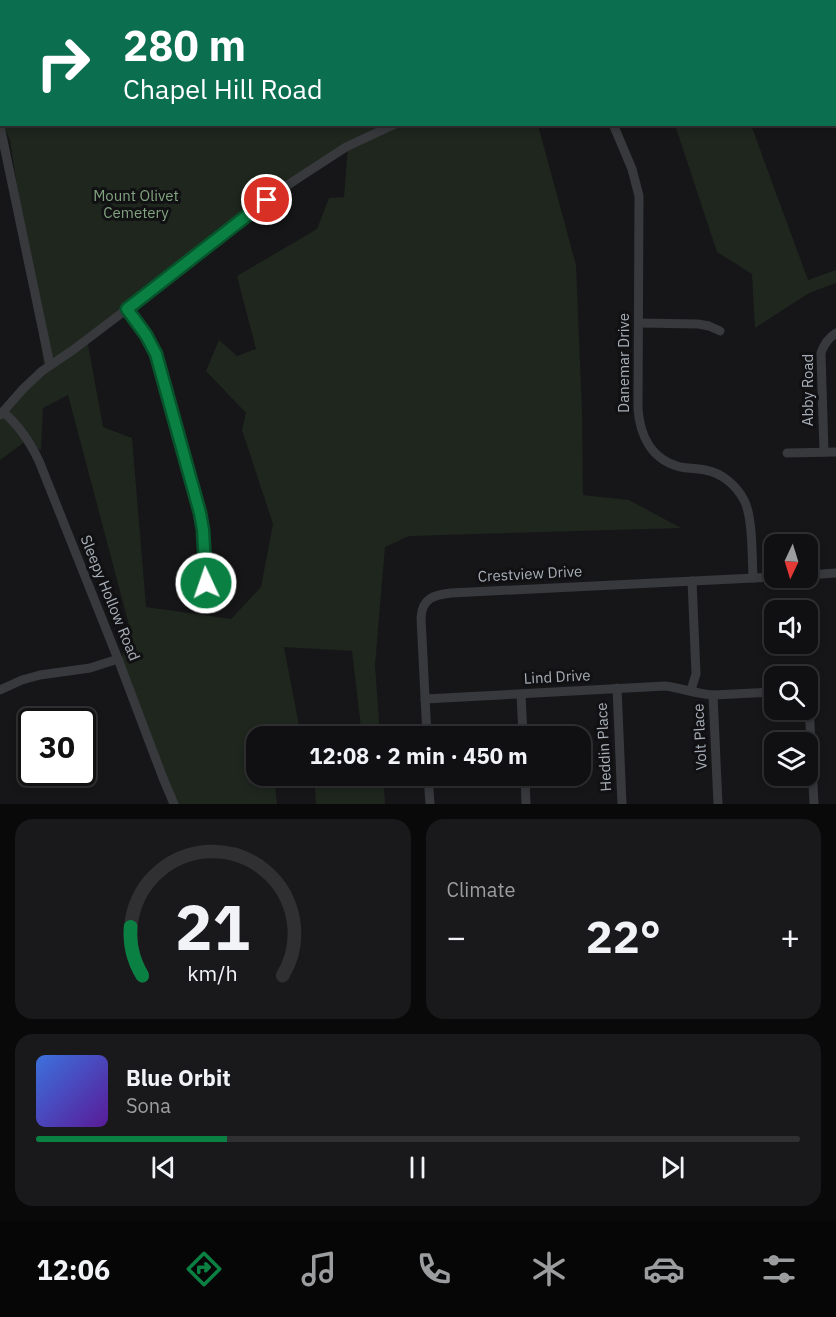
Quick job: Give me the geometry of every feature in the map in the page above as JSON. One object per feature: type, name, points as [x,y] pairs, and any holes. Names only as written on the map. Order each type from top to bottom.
[{"type":"street","points":[[0,126],[50,365]]},
{"type":"street","points":[[2,414],[50,365],[73,350],[297,178],[346,147],[391,126]]},
{"type":"street","name":"Danemar Drive","points":[[614,126],[632,169],[639,196],[639,423],[652,450],[666,461],[678,466],[711,471],[726,479],[739,491],[749,514],[753,578]]},
{"type":"street","points":[[127,309],[150,341],[162,372],[200,513],[206,583],[213,597]]},
{"type":"street","points":[[639,323],[698,324],[720,331]]},
{"type":"street","name":"Abby Road","points":[[824,452],[821,352],[829,337],[836,333]]},
{"type":"street","name":"Sleepy Hollow Road","points":[[2,414],[17,425],[39,461],[174,804]]},
{"type":"street","points":[[787,453],[836,452]]},
{"type":"street","points":[[818,574],[836,573]]},
{"type":"street","name":"Crestview Drive","points":[[426,726],[422,612],[427,602],[435,596],[452,593],[764,577]]},
{"type":"street","name":"Volt Place","points":[[692,581],[696,674],[691,690],[713,695],[718,804]]},
{"type":"street","points":[[0,690],[40,675],[90,668],[118,659]]},
{"type":"street","name":"Lind Drive","points":[[425,699],[665,686],[691,690]]},
{"type":"street","name":"Heddin Place","points":[[617,688],[622,804]]},
{"type":"street","points":[[713,695],[764,692]]},
{"type":"street","points":[[521,694],[523,726]]},
{"type":"street","points":[[810,720],[814,804]]},
{"type":"street","points":[[429,786],[430,804]]},
{"type":"street","points":[[525,786],[526,804]]},
{"type":"green space","name":"Mount Olivet Cemetery","points":[[3,126],[538,126],[576,265],[583,495],[629,500],[681,528],[409,536],[385,547],[375,665],[379,726],[361,726],[352,651],[284,647],[299,726],[246,726],[246,786],[275,786],[277,804],[176,804],[120,665],[130,629],[68,395],[43,408],[41,450],[26,441],[0,460],[0,417],[45,372],[10,140]],"holes":[[[348,147],[344,197],[329,198],[317,229],[237,276],[256,349],[237,356],[219,340],[206,371],[246,413],[242,430],[273,524],[261,587],[231,619],[146,607],[132,438],[103,427],[87,339]]]},
{"type":"green space","points":[[675,126],[751,126],[808,280],[836,270],[836,283],[809,293],[755,328],[752,274],[717,252]]},
{"type":"green space","points":[[315,786],[384,786],[385,804],[316,804]]},
{"type":"route","points":[[206,583],[200,513],[162,372],[153,347],[127,309],[267,200]]}]
